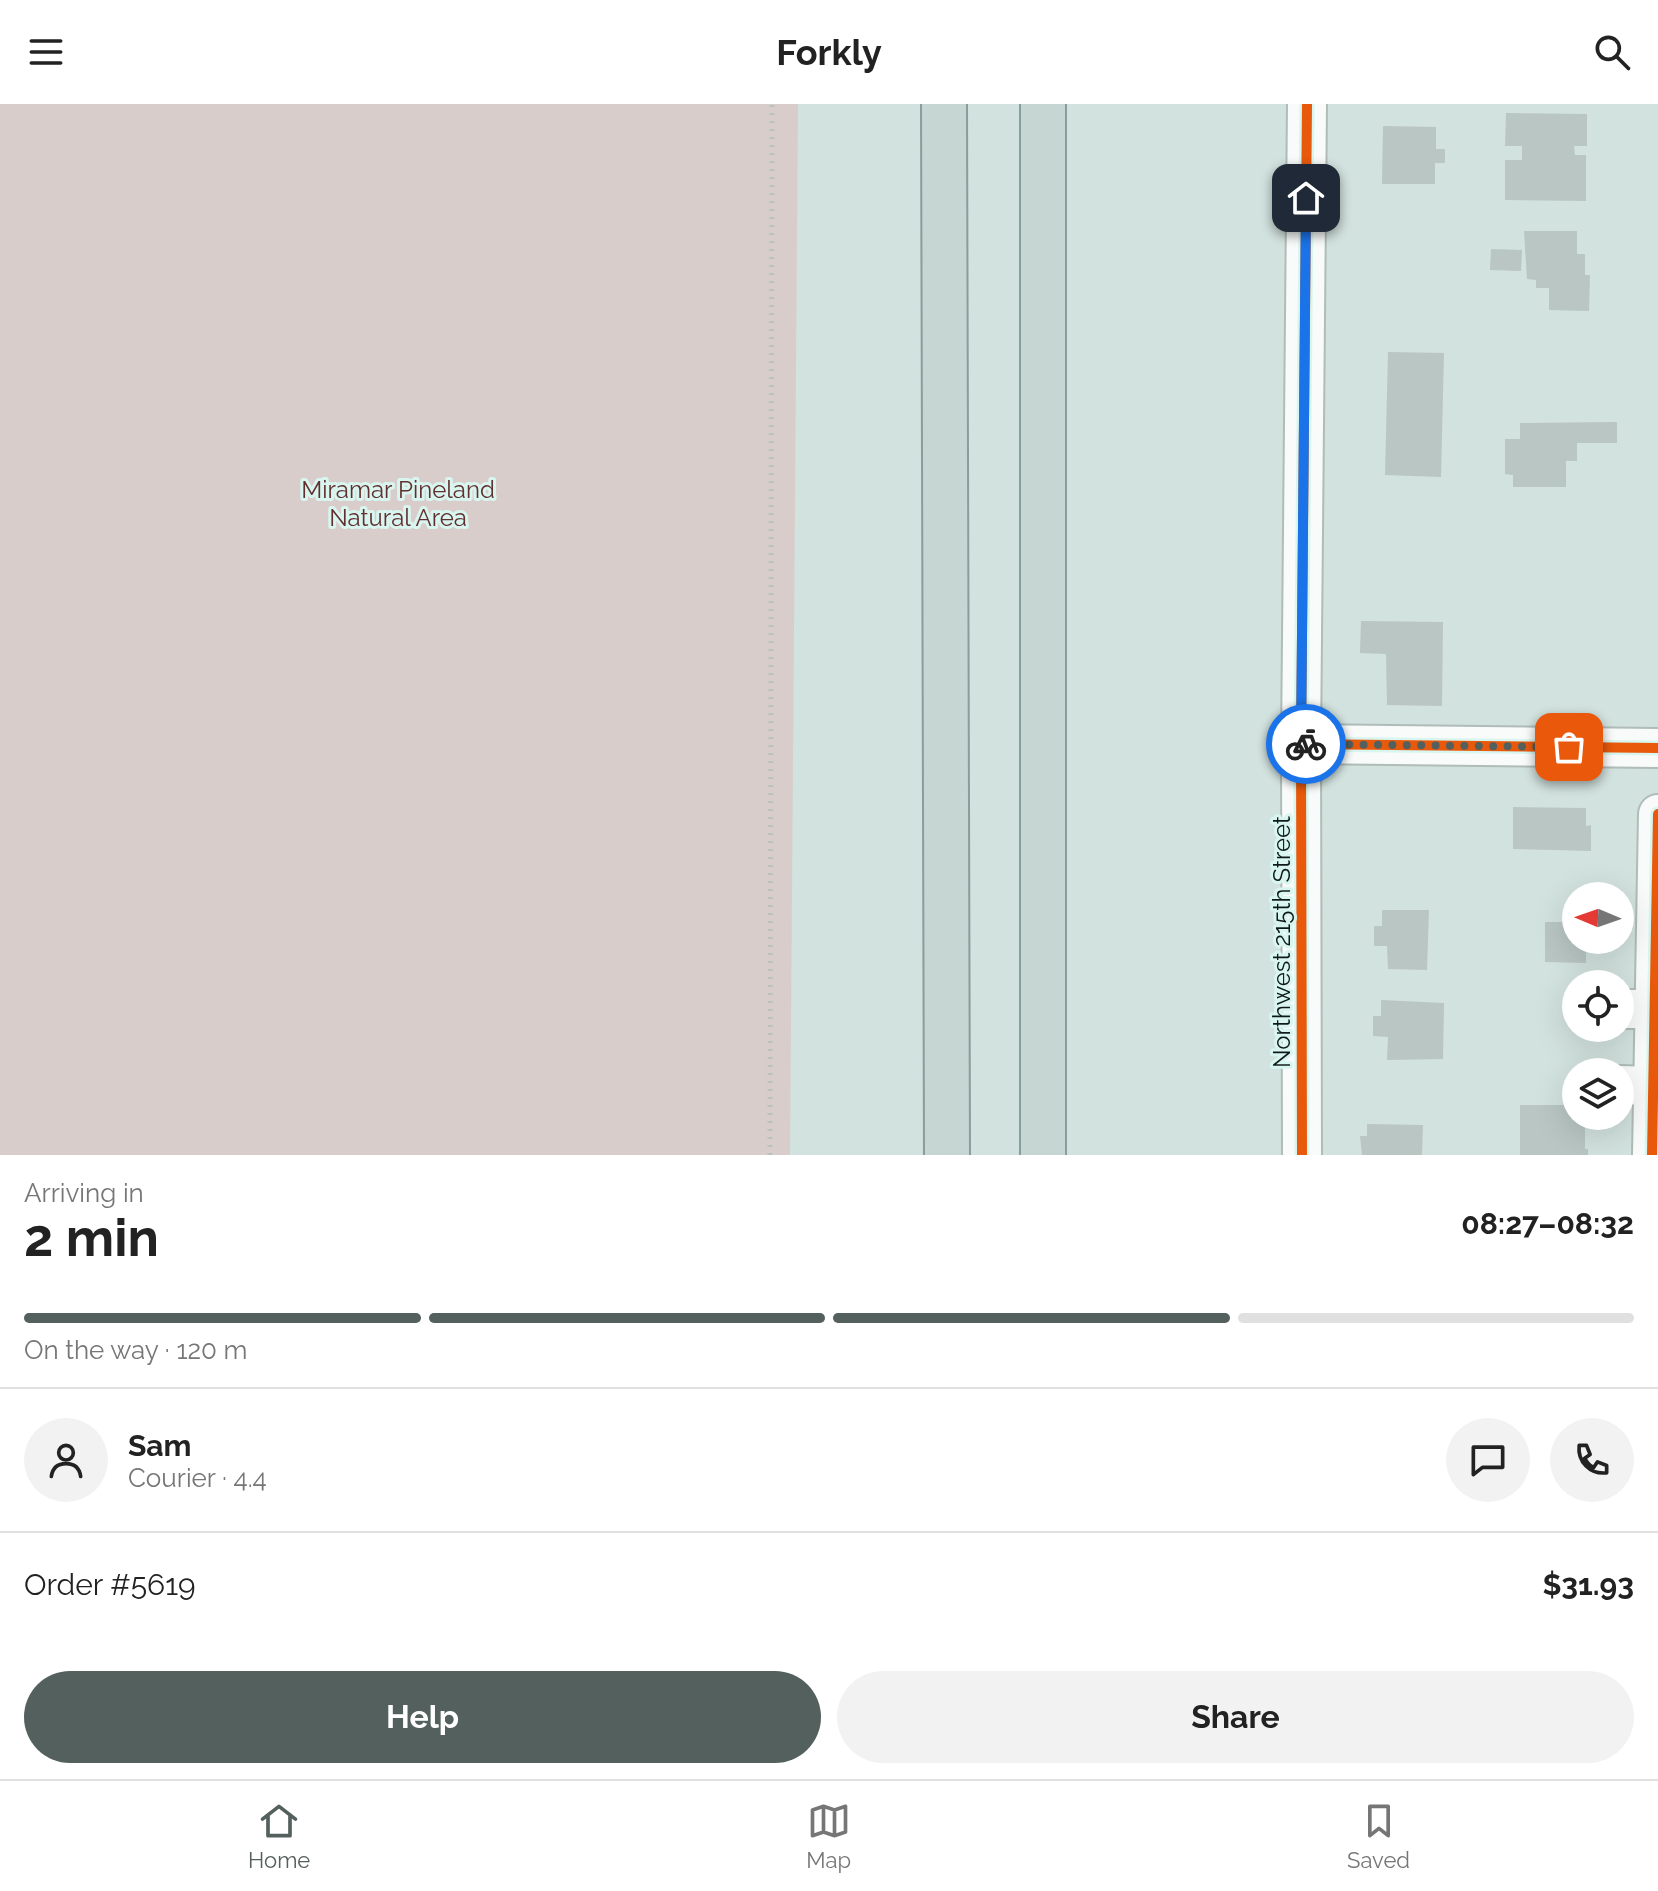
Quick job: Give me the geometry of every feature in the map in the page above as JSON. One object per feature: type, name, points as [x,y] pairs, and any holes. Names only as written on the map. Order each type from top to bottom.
[{"type":"highway","points":[[944,104],[947,1155]]},
{"type":"highway","points":[[1043,104],[1043,1155]]},
{"type":"street","name":"Northwest 215th Street","points":[[1302,1155],[1301,744],[1307,104]]},
{"type":"street","points":[[1301,744],[1658,748]]},
{"type":"street","points":[[1652,1155],[1638,1009],[1657,947],[1658,814]]},
{"type":"path","points":[[770,1155],[772,104]]},
{"type":"green space","name":"Miramar Pineland Natural Area","points":[[0,104],[798,104],[790,1155],[0,1155]]},
{"type":"building","points":[[1506,113],[1587,114],[1587,146],[1574,146],[1575,155],[1586,155],[1586,201],[1505,200],[1505,160],[1522,160],[1522,146],[1505,146]]},
{"type":"building","points":[[1383,126],[1436,127],[1436,149],[1445,149],[1445,163],[1435,163],[1435,184],[1382,184]]},
{"type":"building","points":[[1524,231],[1577,231],[1577,254],[1585,254],[1585,275],[1590,275],[1589,311],[1549,310],[1549,288],[1536,288],[1536,280],[1527,279]]},
{"type":"building","points":[[1491,249],[1522,250],[1521,271],[1490,270]]},
{"type":"building","points":[[1388,352],[1444,353],[1441,477],[1385,475]]},
{"type":"building","points":[[1617,422],[1617,443],[1577,443],[1577,461],[1566,461],[1566,487],[1513,487],[1513,475],[1505,474],[1505,439],[1520,439],[1520,423]]},
{"type":"building","points":[[1361,621],[1443,622],[1442,706],[1387,705],[1386,654],[1360,653]]},
{"type":"building","points":[[1513,807],[1586,808],[1586,826],[1591,825],[1591,851],[1513,849]]},
{"type":"building","points":[[1382,910],[1429,910],[1427,970],[1388,969],[1387,946],[1374,946],[1374,926],[1382,926]]},
{"type":"building","points":[[1545,922],[1562,922],[1562,954],[1586,954],[1586,963],[1545,962]]},
{"type":"building","points":[[1381,1000],[1444,1003],[1443,1059],[1387,1060],[1388,1037],[1373,1036],[1373,1016],[1381,1016]]},
{"type":"building","points":[[1520,1105],[1562,1105],[1562,1130],[1585,1130],[1588,1155],[1520,1155]]},
{"type":"building","points":[[1367,1124],[1423,1125],[1422,1155],[1362,1155],[1360,1136],[1367,1136]]},
{"type":"cycle path","points":[[1302,1155],[1301,744],[1307,104]]},
{"type":"cycle path","points":[[1301,744],[1658,748]]},
{"type":"cycle path","points":[[1652,1155],[1658,814]]},
{"type":"way so far","points":[[1306,744],[1569,747]]},
{"type":"route","points":[[1306,198],[1301,744],[1306,744]]}]
